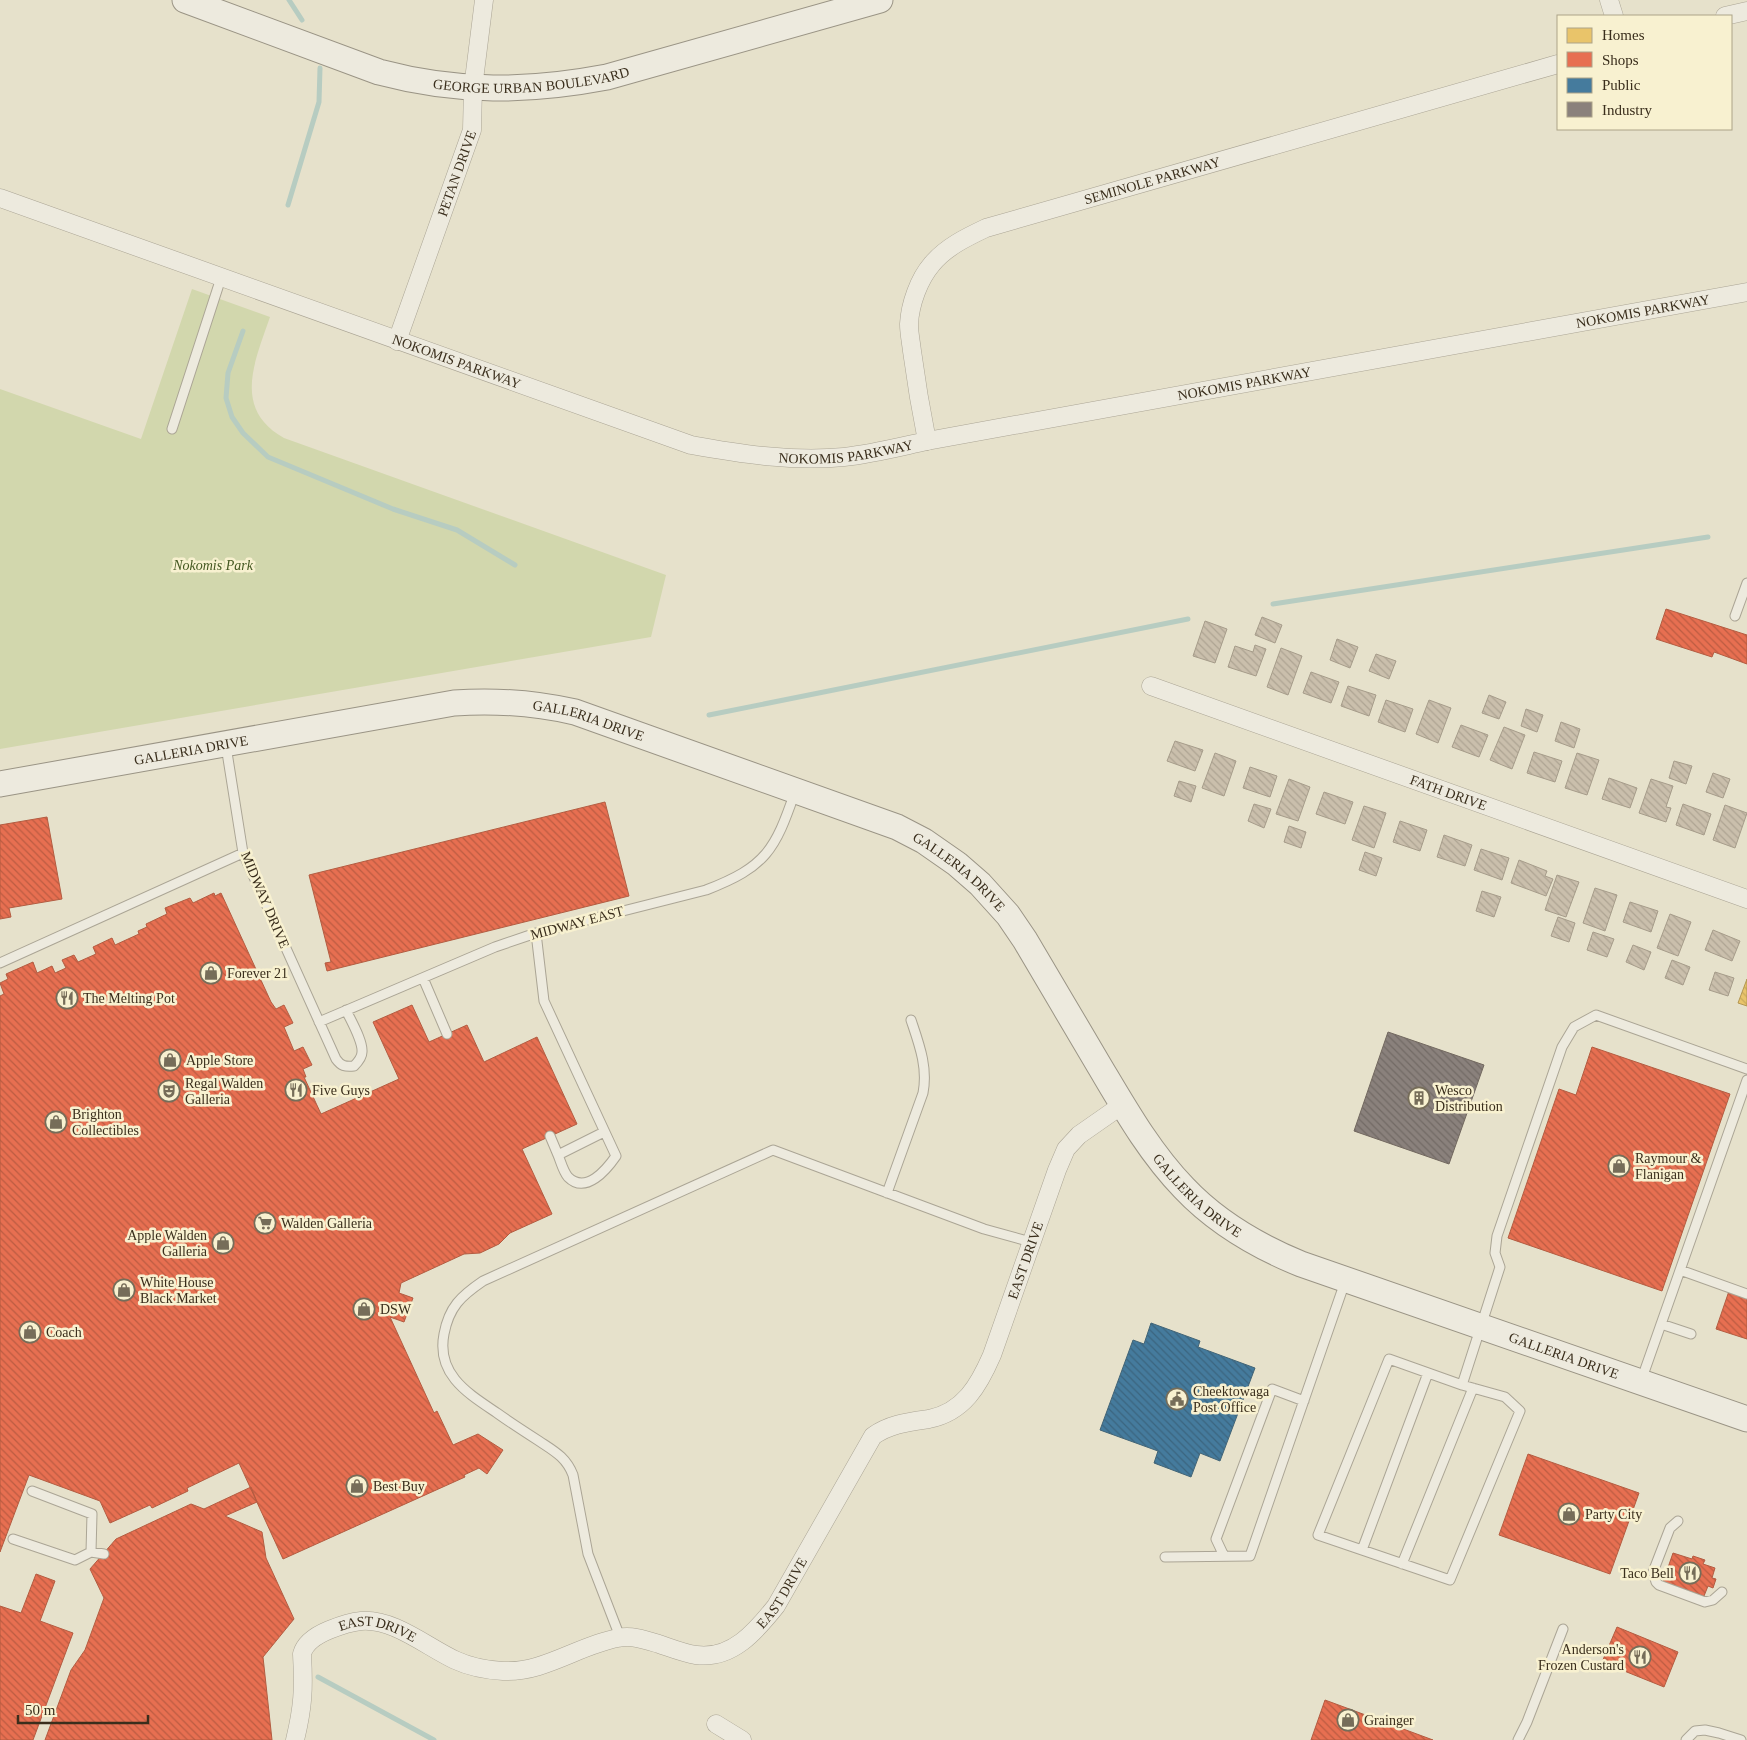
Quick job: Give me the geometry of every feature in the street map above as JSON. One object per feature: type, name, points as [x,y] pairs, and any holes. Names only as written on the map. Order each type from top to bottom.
[{"type":"street","name":"GEORGE URBAN BOULEVARD","points":[[185,0],[379,72],[473,88],[524,88],[566,85],[607,77],[880,0]]},
{"type":"street","name":"PETAN DRIVE","points":[[397,341],[472,130],[473,88],[484,0]]},
{"type":"street","points":[[1609,0],[1614,15]]},
{"type":"street","points":[[1729,15],[1747,11]]},
{"type":"street","name":"SEMINOLE PARKWAY","points":[[927,441],[916,381],[909,324],[913,301],[922,280],[932,264],[946,251],[967,237],[986,228],[1557,64]]},
{"type":"street","name":"NOKOMIS PARKWAY","points":[[0,198],[691,445],[741,454],[792,458],[843,457],[876,452],[927,441],[1747,292]]},
{"type":"street","name":"FATH DRIVE","points":[[1151,686],[1747,899]]},
{"type":"street","name":"GALLERIA DRIVE","points":[[0,784],[454,703],[483,701],[547,706],[575,712],[796,789],[897,827],[928,844],[957,864],[980,884],[1008,915],[1025,940],[1122,1105],[1163,1164],[1184,1189],[1222,1222],[1270,1251],[1346,1280],[1747,1419]]},
{"type":"street","name":"EAST DRIVE","points":[[295,1740],[304,1691],[302,1654],[304,1649],[318,1634],[344,1624],[375,1621],[400,1630],[453,1659],[468,1665],[503,1671],[515,1671],[538,1666],[589,1646],[620,1637],[634,1637],[696,1655],[713,1655],[727,1650],[750,1635],[776,1606],[873,1436],[884,1429],[902,1423],[940,1415],[956,1408],[970,1396],[981,1380],[992,1355],[1066,1149],[1079,1135],[1122,1105]]},
{"type":"street","points":[[716,1724],[742,1740]]},
{"type":"lane","points":[[172,429],[221,278]]},
{"type":"lane","points":[[1735,616],[1747,583]]},
{"type":"lane","name":"MIDWAY DRIVE","points":[[225,743],[243,853],[336,1060],[341,1065],[354,1066],[362,1052],[357,1033],[346,1010]]},
{"type":"lane","name":"MIDWAY EAST","points":[[319,1022],[495,947],[536,934],[706,890],[732,880],[754,866],[769,851],[778,837],[796,789]]},
{"type":"lane","points":[[0,962],[243,853]]},
{"type":"lane","points":[[536,934],[544,1001],[616,1156],[607,1169],[599,1176],[592,1180],[579,1182],[568,1177],[550,1136]]},
{"type":"lane","points":[[423,978],[447,1034]]},
{"type":"lane","points":[[1462,1385],[1500,1267],[1495,1252],[1497,1236],[1562,1047],[1574,1028],[1596,1015],[1747,1069]]},
{"type":"lane","points":[[887,1193],[925,1083],[922,1055],[911,1020]]},
{"type":"lane","points":[[1640,1382],[1747,1080]]},
{"type":"lane","points":[[558,1155],[604,1132]]},
{"type":"lane","points":[[620,1637],[588,1554],[573,1475],[569,1465],[552,1450],[462,1389],[454,1378],[445,1359],[443,1337],[451,1312],[465,1293],[483,1281],[773,1150],[984,1229],[1031,1242]]},
{"type":"lane","points":[[1680,1270],[1747,1294]]},
{"type":"lane","points":[[1165,1557],[1250,1556],[1346,1280]]},
{"type":"lane","points":[[1661,1324],[1691,1334]]},
{"type":"lane","points":[[1389,1359],[1462,1385],[1504,1397],[1520,1411],[1450,1580],[1318,1535],[1389,1359]]},
{"type":"lane","points":[[1362,1550],[1428,1373]]},
{"type":"lane","points":[[1402,1564],[1473,1388]]},
{"type":"lane","points":[[1224,1556],[1216,1539],[1272,1389],[1304,1401]]},
{"type":"lane","points":[[32,1491],[92,1514],[91,1552]]},
{"type":"lane","points":[[1678,1521],[1670,1528],[1654,1572],[1656,1582],[1659,1585],[1705,1602],[1713,1600],[1722,1592]]},
{"type":"lane","points":[[13,1539],[75,1560],[91,1552],[104,1554]]},
{"type":"lane","points":[[1518,1740],[1528,1722],[1563,1629]]},
{"type":"lane","points":[[1686,1740],[1695,1731],[1706,1730],[1741,1740]]},
{"type":"green space","name":"Nokomis Park","points":[[192,289],[270,317],[254,367],[252,383],[253,399],[258,413],[268,426],[284,438],[666,575],[651,637],[0,749],[0,389],[141,439]]},
{"type":"building: Homes","points":[[1747,979],[1747,1006],[1738,1003]]},
{"type":"building: Shops","points":[[1666,609],[1747,635],[1747,664],[1714,652],[1712,657],[1656,639]]},
{"type":"building: Shops","points":[[605,802],[629,896],[327,971],[325,963],[331,962],[309,875]]},
{"type":"building: Shops","points":[[47,817],[62,899],[9,908],[11,917],[0,919],[0,825]]},
{"type":"building: Shops","name":"Walden Galleria","points":[[214,893],[215,896],[221,893],[271,1002],[276,1009],[284,1005],[293,1023],[284,1027],[294,1051],[303,1047],[312,1065],[303,1069],[306,1077],[304,1077],[321,1114],[399,1079],[373,1022],[412,1005],[429,1042],[467,1025],[484,1062],[537,1037],[577,1124],[522,1149],[552,1214],[510,1233],[499,1244],[480,1253],[464,1254],[401,1283],[399,1293],[413,1298],[404,1322],[390,1317],[434,1413],[437,1411],[453,1445],[478,1434],[503,1450],[487,1474],[479,1468],[464,1475],[465,1477],[283,1559],[239,1463],[187,1488],[188,1491],[152,1508],[150,1505],[110,1523],[100,1501],[29,1475],[0,1552],[0,996],[4,994],[0,983],[8,979],[6,974],[33,962],[37,973],[52,966],[55,973],[66,968],[62,960],[74,955],[78,962],[96,954],[93,947],[112,938],[115,945],[139,934],[138,931],[147,927],[146,924],[167,914],[165,908],[190,898],[193,903]]},
{"type":"building: Shops","name":"Raymour & Flanigan","points":[[1592,1047],[1730,1094],[1662,1291],[1508,1238],[1559,1089],[1576,1095]]},
{"type":"building: Shops","points":[[1729,1291],[1747,1298],[1747,1339],[1716,1329]]},
{"type":"building: Shops","name":"Party City","points":[[1528,1454],[1639,1493],[1610,1574],[1499,1535]]},
{"type":"building: Shops","points":[[251,1487],[257,1502],[225,1516],[262,1532],[266,1558],[294,1619],[263,1657],[272,1740],[45,1740],[71,1670],[85,1650],[104,1598],[90,1569],[116,1539],[191,1504],[204,1509]]},
{"type":"building: Shops","name":"Taco Bell","points":[[1673,1553],[1692,1559],[1693,1556],[1705,1560],[1703,1564],[1715,1568],[1712,1578],[1716,1579],[1713,1588],[1708,1586],[1704,1596],[1663,1582]]},
{"type":"building: Shops","points":[[36,1574],[55,1581],[40,1621],[73,1633],[33,1740],[0,1740],[0,1606],[21,1613]]},
{"type":"building: Shops","name":"Anderson's Frozen Custard","points":[[1617,1627],[1678,1652],[1664,1687],[1602,1662]]},
{"type":"building: Shops","name":"Grainger","points":[[1325,1700],[1433,1740],[1311,1740]]},
{"type":"building: Public","name":"Cheektowaga Post Office","points":[[1151,1323],[1200,1341],[1198,1347],[1255,1368],[1220,1461],[1200,1453],[1191,1477],[1154,1463],[1158,1451],[1100,1430],[1133,1340],[1144,1344]]},
{"type":"building: Industry","name":"Wesco Distribution","points":[[1388,1032],[1484,1065],[1449,1164],[1354,1131]]},
{"type":"building: Other","points":[[1262,617],[1282,625],[1275,643],[1255,635]]},
{"type":"building: Other","points":[[1205,621],[1227,629],[1215,663],[1193,656]]},
{"type":"building: Other","points":[[1337,639],[1358,647],[1350,668],[1330,660]]},
{"type":"building: Other","points":[[1255,645],[1266,649],[1256,676],[1228,667],[1235,646],[1253,652]]},
{"type":"building: Other","points":[[1281,648],[1302,656],[1288,695],[1267,687]]},
{"type":"building: Other","points":[[1376,654],[1396,661],[1389,679],[1369,671]]},
{"type":"building: Other","points":[[1311,672],[1339,682],[1331,703],[1303,693]]},
{"type":"building: Other","points":[[1348,686],[1376,695],[1369,716],[1341,706]]},
{"type":"building: Other","points":[[1489,695],[1506,702],[1499,719],[1482,713]]},
{"type":"building: Other","points":[[1386,700],[1413,709],[1405,732],[1378,722]]},
{"type":"building: Other","points":[[1429,700],[1451,708],[1438,743],[1416,734]]},
{"type":"building: Other","points":[[1526,709],[1543,715],[1537,732],[1521,726]]},
{"type":"building: Other","points":[[1561,722],[1580,729],[1574,748],[1555,741]]},
{"type":"building: Other","points":[[1461,725],[1488,735],[1479,757],[1452,747]]},
{"type":"building: Other","points":[[1504,727],[1525,735],[1512,769],[1490,760]]},
{"type":"building: Other","points":[[1175,741],[1203,750],[1195,771],[1167,761]]},
{"type":"building: Other","points":[[1534,752],[1562,761],[1555,782],[1527,773]]},
{"type":"building: Other","points":[[1215,753],[1236,761],[1224,796],[1202,788]]},
{"type":"building: Other","points":[[1577,753],[1599,760],[1587,795],[1565,788]]},
{"type":"building: Other","points":[[1674,761],[1692,766],[1686,784],[1669,778]]},
{"type":"building: Other","points":[[1250,767],[1277,776],[1270,797],[1243,788]]},
{"type":"building: Other","points":[[1713,773],[1730,779],[1723,798],[1706,792]]},
{"type":"building: Other","points":[[1609,778],[1637,788],[1630,808],[1602,799]]},
{"type":"building: Other","points":[[1289,779],[1310,787],[1298,821],[1276,814]]},
{"type":"building: Other","points":[[1651,779],[1673,786],[1666,807],[1671,808],[1666,822],[1639,813]]},
{"type":"building: Other","points":[[1179,781],[1196,786],[1191,802],[1174,796]]},
{"type":"building: Other","points":[[1324,792],[1353,802],[1345,824],[1316,814]]},
{"type":"building: Other","points":[[1254,804],[1271,809],[1264,828],[1248,821]]},
{"type":"building: Other","points":[[1683,804],[1711,814],[1704,835],[1676,825]]},
{"type":"building: Other","points":[[1725,805],[1747,813],[1735,848],[1713,840]]},
{"type":"building: Other","points":[[1364,806],[1386,813],[1374,848],[1352,840]]},
{"type":"building: Other","points":[[1400,821],[1427,830],[1420,851],[1393,842]]},
{"type":"building: Other","points":[[1289,826],[1306,832],[1301,848],[1284,842]]},
{"type":"building: Other","points":[[1444,835],[1472,845],[1465,866],[1437,857]]},
{"type":"building: Other","points":[[1481,849],[1509,858],[1502,880],[1474,870]]},
{"type":"building: Other","points":[[1365,852],[1382,858],[1376,876],[1359,870]]},
{"type":"building: Other","points":[[1519,860],[1547,871],[1545,876],[1553,879],[1546,896],[1511,883]]},
{"type":"building: Other","points":[[1557,875],[1579,882],[1566,917],[1545,910]]},
{"type":"building: Other","points":[[1595,888],[1617,895],[1605,931],[1583,923]]},
{"type":"building: Other","points":[[1482,891],[1501,897],[1494,917],[1476,911]]},
{"type":"building: Other","points":[[1630,902],[1658,911],[1651,932],[1623,922]]},
{"type":"building: Other","points":[[1670,914],[1691,922],[1678,956],[1657,948]]},
{"type":"building: Other","points":[[1558,917],[1575,923],[1569,942],[1551,936]]},
{"type":"building: Other","points":[[1713,930],[1740,941],[1732,961],[1705,950]]},
{"type":"building: Other","points":[[1593,932],[1614,939],[1607,957],[1587,950]]},
{"type":"building: Other","points":[[1633,945],[1651,952],[1644,970],[1626,962]]},
{"type":"building: Other","points":[[1672,960],[1690,967],[1683,985],[1665,978]]},
{"type":"building: Other","points":[[1715,972],[1734,978],[1728,996],[1709,990]]},
{"type":"waterway","points":[[289,0],[302,20]]},
{"type":"waterway","points":[[288,205],[319,102],[320,68]]},
{"type":"waterway","points":[[243,331],[228,373],[226,398],[232,417],[243,433],[268,457],[393,509],[457,530],[515,565]]},
{"type":"waterway","points":[[1273,604],[1708,537]]},
{"type":"waterway","points":[[709,715],[1188,619]]},
{"type":"waterway","points":[[318,1677],[434,1740]]},
{"type":"place","name":"Forever 21","points":[[211,973]]},
{"type":"place","name":"The Melting Pot","points":[[67,998]]},
{"type":"place","name":"Apple Store","points":[[170,1060]]},
{"type":"place","name":"Five Guys","points":[[296,1090]]},
{"type":"place","name":"Regal Walden Galleria","points":[[169,1091]]},
{"type":"place","name":"Wesco Distribution","points":[[1419,1098]]},
{"type":"place","name":"Brighton Collectibles","points":[[56,1122]]},
{"type":"place","name":"Raymour & Flanigan","points":[[1619,1166]]},
{"type":"place","name":"Walden Galleria","points":[[265,1223]]},
{"type":"place","name":"Apple Walden Galleria","points":[[223,1243]]},
{"type":"place","name":"White House Black Market","points":[[124,1290]]},
{"type":"place","name":"DSW","points":[[364,1309]]},
{"type":"place","name":"Coach","points":[[30,1332]]},
{"type":"place","name":"Cheektowaga Post Office","points":[[1177,1399]]},
{"type":"place","name":"Best Buy","points":[[357,1486]]},
{"type":"place","name":"Party City","points":[[1569,1514]]},
{"type":"place","name":"Taco Bell","points":[[1690,1573]]},
{"type":"place","name":"Anderson's Frozen Custard","points":[[1640,1657]]},
{"type":"place","name":"Grainger","points":[[1348,1720]]}]
